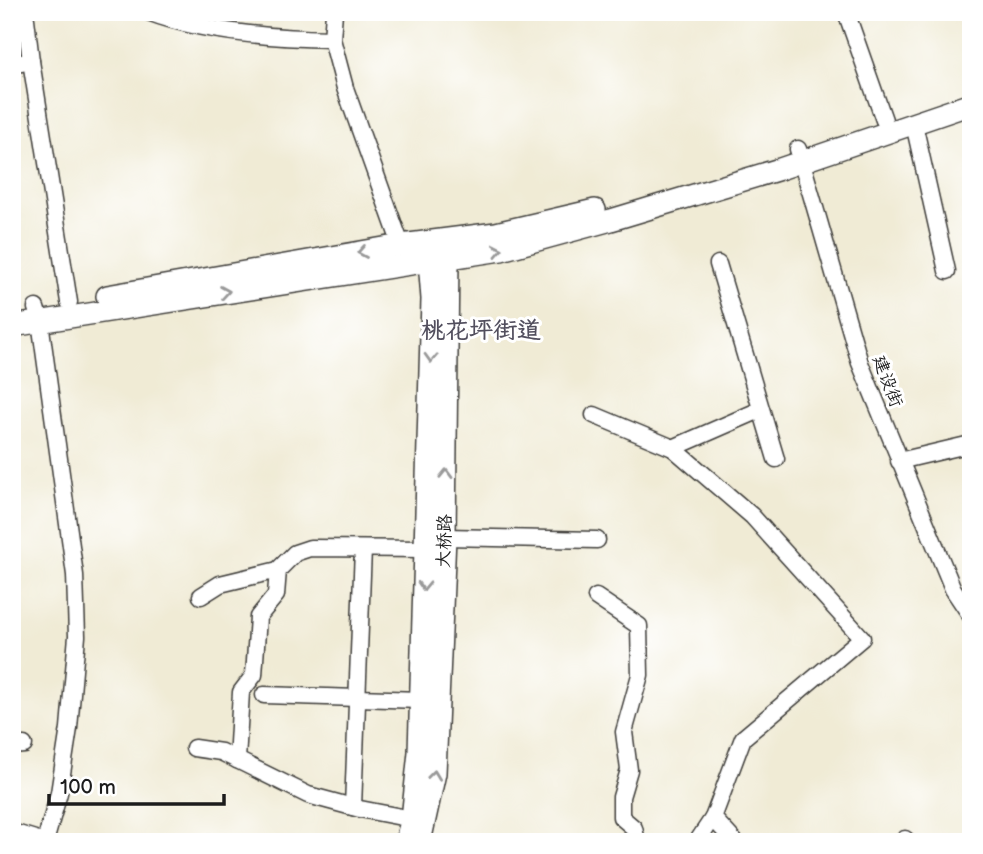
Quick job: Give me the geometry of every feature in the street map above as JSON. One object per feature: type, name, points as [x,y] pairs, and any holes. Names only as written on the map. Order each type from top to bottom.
[{"type":"main road","points":[[12,326],[69,302],[401,245],[437,250],[500,250],[611,220],[800,155],[884,120],[971,90]]},
{"type":"main road","points":[[800,155],[914,124],[971,104]]},
{"type":"main road","points":[[12,311],[38,314],[437,250]]},
{"type":"main road","points":[[405,842],[412,819],[420,700],[432,299],[437,250]]},
{"type":"main road","name":"大桥路","points":[[420,842],[435,773],[445,537],[437,250]]},
{"type":"street","points":[[148,12],[176,23],[294,38],[332,39]]},
{"type":"street","points":[[334,12],[332,39],[345,88],[401,245]]},
{"type":"street","points":[[846,12],[884,120]]},
{"type":"street","points":[[12,21],[26,19],[69,302]]},
{"type":"street","points":[[12,65],[31,61]]},
{"type":"street","points":[[914,124],[947,271]]},
{"type":"street","name":"建设街","points":[[800,155],[860,363],[953,589],[971,616]]},
{"type":"street","points":[[718,264],[776,459]]},
{"type":"street","points":[[12,832],[45,842],[59,793],[69,728],[77,636],[75,575],[38,314]]},
{"type":"street","points":[[673,448],[760,410]]},
{"type":"street","points":[[594,415],[673,448],[752,516],[862,638],[743,738],[713,818],[697,842]]},
{"type":"street","points":[[899,461],[971,444]]},
{"type":"street","points":[[445,537],[597,540]]},
{"type":"street","points":[[201,596],[219,584],[278,570],[295,553],[310,548],[425,549]]},
{"type":"street","points":[[353,807],[363,549]]},
{"type":"street","points":[[237,760],[241,692],[254,675],[258,617],[276,595],[278,570]]},
{"type":"street","points":[[596,597],[639,626],[640,675],[624,732],[629,769],[621,797],[621,817],[634,828],[637,842]]},
{"type":"street","points":[[264,695],[420,700]]},
{"type":"street","points":[[194,748],[221,752],[308,794],[353,807],[412,819]]},
{"type":"street","points":[[713,818],[735,842]]},
{"type":"street","points":[[902,842],[905,839],[908,842]]},
{"type":"district","name":"桃花坪街道","points":[[481,330]]}]
